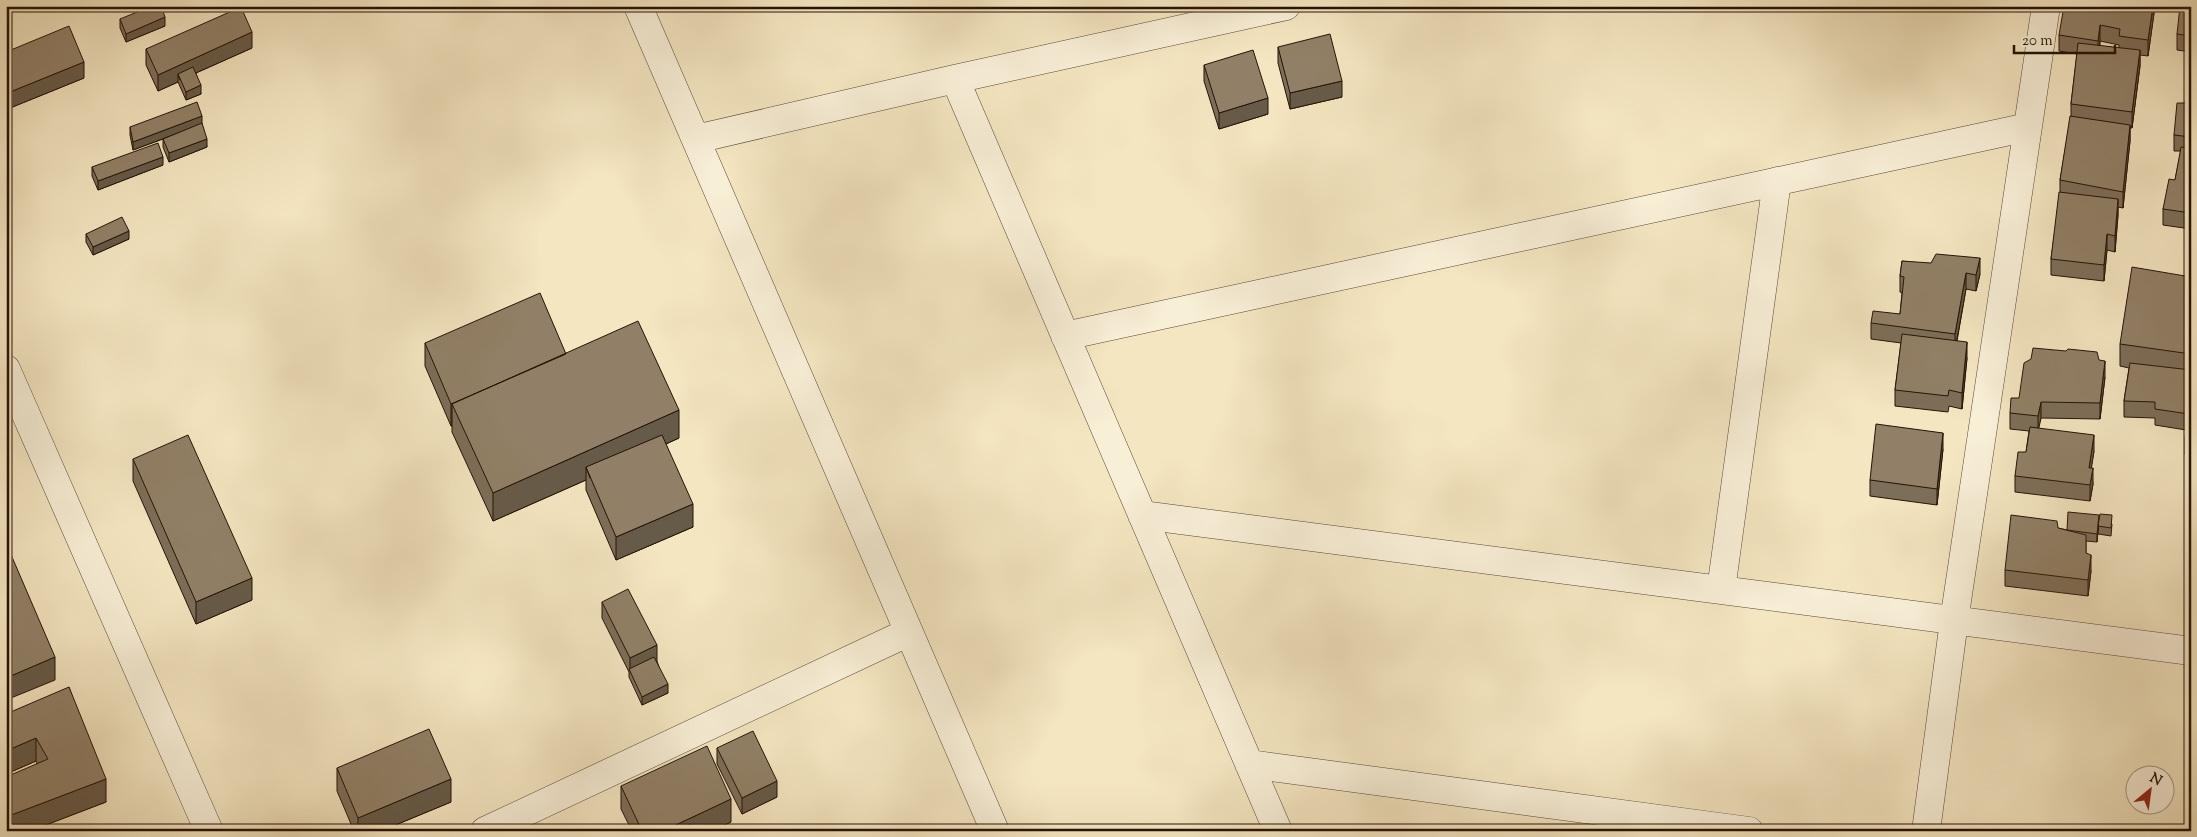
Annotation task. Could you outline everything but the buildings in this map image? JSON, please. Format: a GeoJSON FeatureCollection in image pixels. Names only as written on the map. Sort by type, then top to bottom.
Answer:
{"type":"FeatureCollection","features":[{"type":"Feature","properties":{"kind":"street"},"geometry":{"type":"LineString","coordinates":[[638,6],[995,831]]}},
{"type":"Feature","properties":{"kind":"street"},"geometry":{"type":"LineString","coordinates":[[696,139],[955,79],[1286,6]]}},
{"type":"Feature","properties":{"kind":"street"},"geometry":{"type":"LineString","coordinates":[[1926,831],[1954,621],[2046,6]]}},
{"type":"Feature","properties":{"kind":"street"},"geometry":{"type":"LineString","coordinates":[[955,79],[1278,831]]}},
{"type":"Feature","properties":{"kind":"street"},"geometry":{"type":"LineString","coordinates":[[1065,336],[2028,127]]}},
{"type":"Feature","properties":{"kind":"street"},"geometry":{"type":"LineString","coordinates":[[1721,590],[1777,181]]}},
{"type":"Feature","properties":{"kind":"street"},"geometry":{"type":"LineString","coordinates":[[6,369],[209,831]]}},
{"type":"Feature","properties":{"kind":"street"},"geometry":{"type":"LineString","coordinates":[[1142,516],[2191,651]]}},
{"type":"Feature","properties":{"kind":"street"},"geometry":{"type":"LineString","coordinates":[[485,831],[910,632]]}},
{"type":"Feature","properties":{"kind":"street"},"geometry":{"type":"LineString","coordinates":[[1249,764],[1749,831]]}}]}
